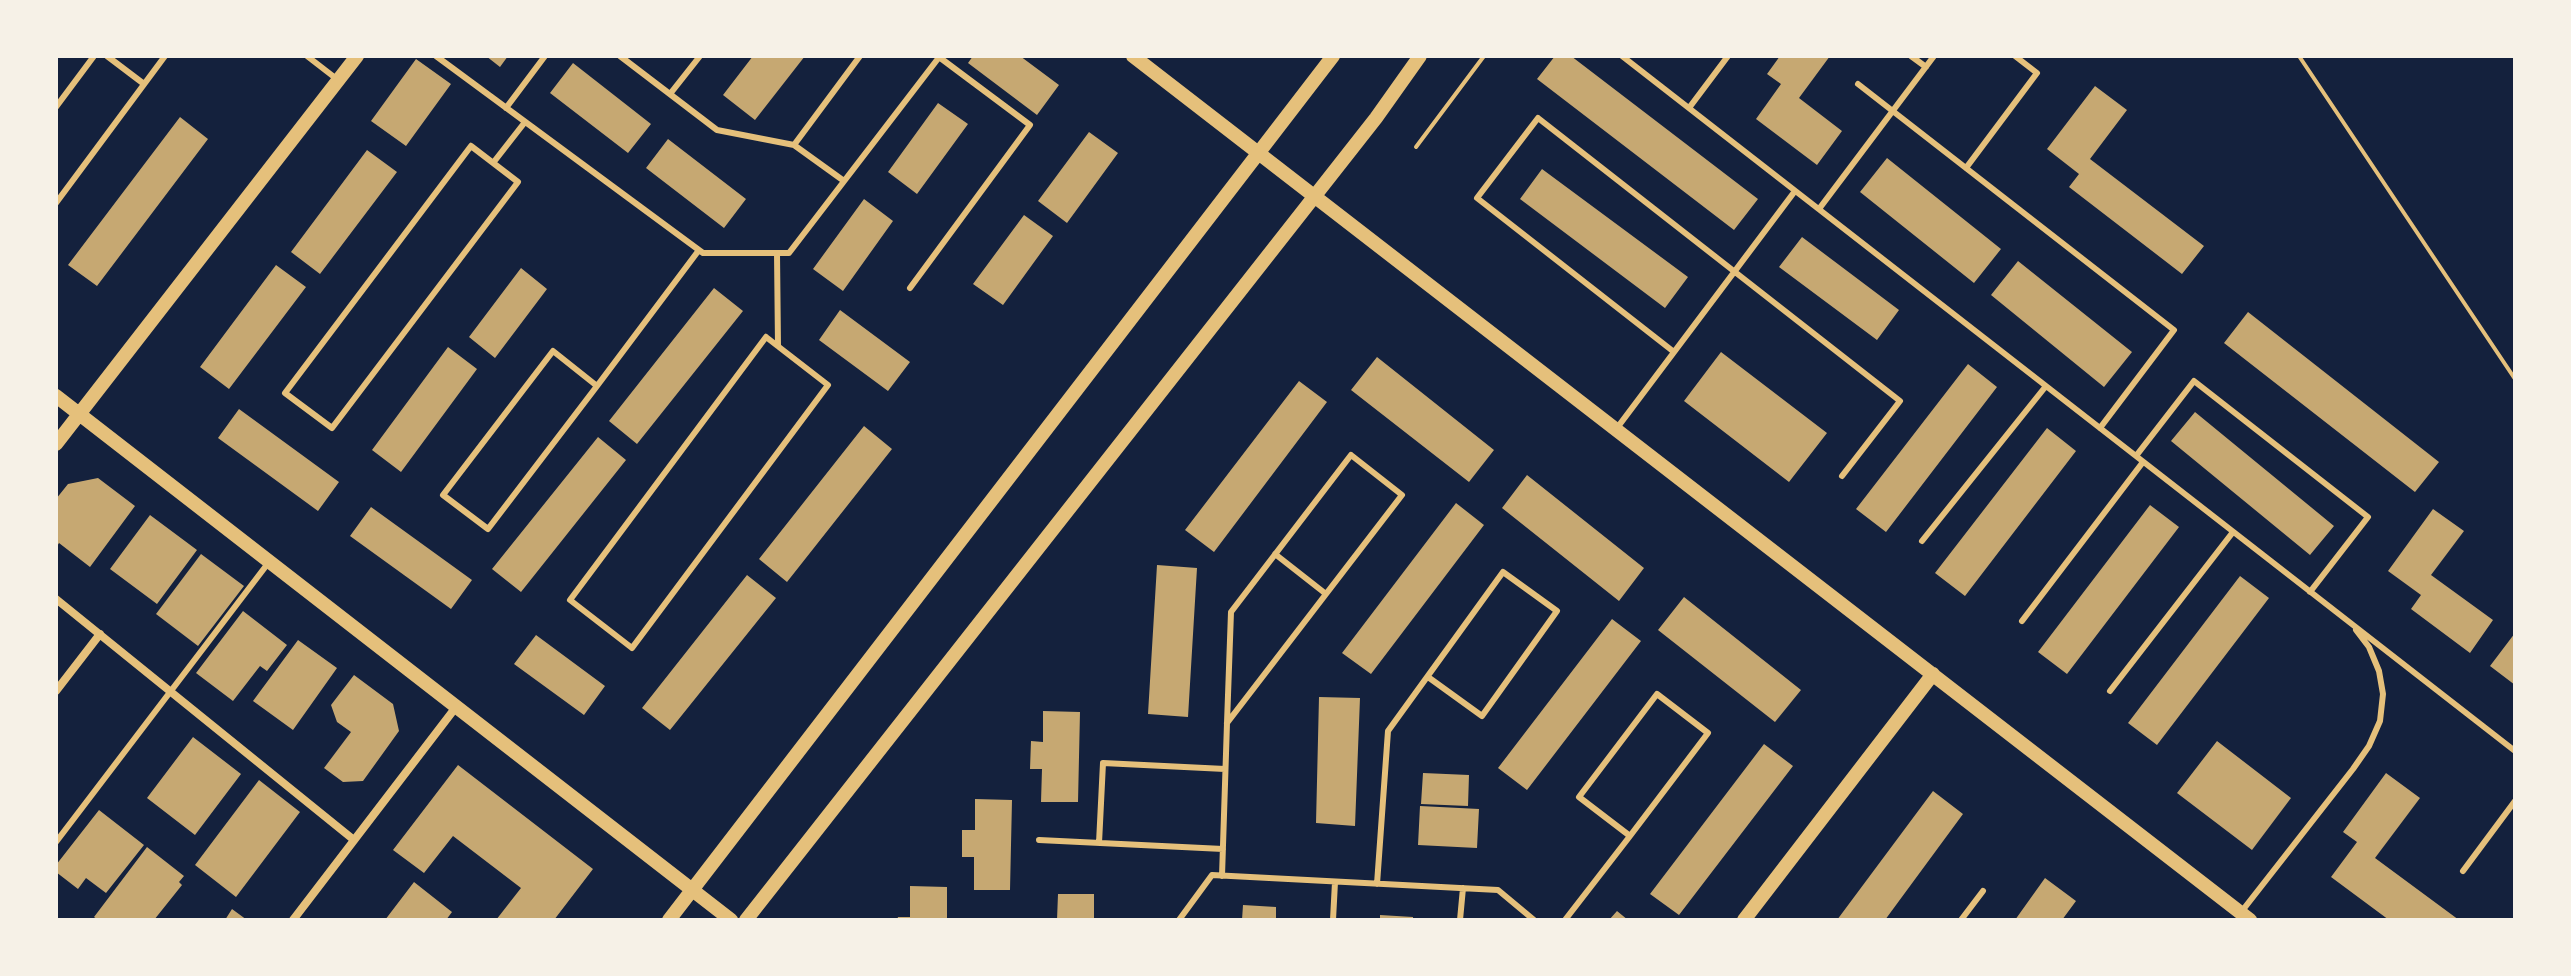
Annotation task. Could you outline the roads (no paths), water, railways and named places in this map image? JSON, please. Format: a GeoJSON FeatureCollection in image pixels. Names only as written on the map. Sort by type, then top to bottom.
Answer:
{"type":"FeatureCollection","features":[{"type":"Feature","properties":{"kind":"street"},"geometry":{"type":"LineString","coordinates":[[56,444],[357,56]]}},
{"type":"Feature","properties":{"kind":"street"},"geometry":{"type":"LineString","coordinates":[[1133,56],[2246,916]]}},
{"type":"Feature","properties":{"kind":"street"},"geometry":{"type":"LineString","coordinates":[[669,920],[1333,56]]}},
{"type":"Feature","properties":{"kind":"street"},"geometry":{"type":"LineString","coordinates":[[746,920],[1315,196],[1420,56]]}},
{"type":"Feature","properties":{"kind":"street"},"geometry":{"type":"LineString","coordinates":[[56,396],[731,920]]}},
{"type":"Feature","properties":{"kind":"street"},"geometry":{"type":"LineString","coordinates":[[56,599],[354,840]]}},
{"type":"Feature","properties":{"kind":"street"},"geometry":{"type":"LineString","coordinates":[[56,691],[100,634]]}},
{"type":"Feature","properties":{"kind":"street"},"geometry":{"type":"LineString","coordinates":[[1744,920],[1933,674]]}},
{"type":"Feature","properties":{"kind":"street"},"geometry":{"type":"LineString","coordinates":[[293,920],[456,707]]}},
{"type":"Feature","properties":{"kind":"lane"},"geometry":{"type":"LineString","coordinates":[[56,107],[94,56]]}},
{"type":"Feature","properties":{"kind":"lane"},"geometry":{"type":"LineString","coordinates":[[107,56],[144,84]]}},
{"type":"Feature","properties":{"kind":"lane"},"geometry":{"type":"LineString","coordinates":[[56,203],[165,56]]}},
{"type":"Feature","properties":{"kind":"lane"},"geometry":{"type":"LineString","coordinates":[[307,56],[338,80]]}},
{"type":"Feature","properties":{"kind":"lane"},"geometry":{"type":"LineString","coordinates":[[436,56],[703,253],[789,253],[939,57],[1030,125],[910,288]]}},
{"type":"Feature","properties":{"kind":"lane"},"geometry":{"type":"LineString","coordinates":[[506,108],[545,56]]}},
{"type":"Feature","properties":{"kind":"lane"},"geometry":{"type":"LineString","coordinates":[[620,56],[717,130],[794,145],[844,181]]}},
{"type":"Feature","properties":{"kind":"lane"},"geometry":{"type":"LineString","coordinates":[[670,94],[700,56]]}},
{"type":"Feature","properties":{"kind":"lane"},"geometry":{"type":"LineString","coordinates":[[794,145],[860,56]]}},
{"type":"Feature","properties":{"kind":"lane"},"geometry":{"type":"LineString","coordinates":[[1622,56],[2515,751]]}},
{"type":"Feature","properties":{"kind":"lane"},"geometry":{"type":"LineString","coordinates":[[1689,108],[1728,56]]}},
{"type":"Feature","properties":{"kind":"lane"},"geometry":{"type":"LineString","coordinates":[[1911,56],[1926,67]]}},
{"type":"Feature","properties":{"kind":"lane"},"geometry":{"type":"LineString","coordinates":[[1819,209],[1934,56]]}},
{"type":"Feature","properties":{"kind":"lane"},"geometry":{"type":"LineString","coordinates":[[1966,168],[2037,73],[2015,56]]}},
{"type":"Feature","properties":{"kind":"lane"},"geometry":{"type":"LineString","coordinates":[[1858,84],[2174,330],[2100,428]]}},
{"type":"Feature","properties":{"kind":"lane"},"geometry":{"type":"LineString","coordinates":[[1674,352],[1477,198],[1538,118],[1900,401],[1842,476]]}},
{"type":"Feature","properties":{"kind":"lane"},"geometry":{"type":"LineString","coordinates":[[493,163],[525,122]]}},
{"type":"Feature","properties":{"kind":"lane"},"geometry":{"type":"LineString","coordinates":[[471,146],[493,163],[518,182],[332,428],[285,393],[471,146]]}},
{"type":"Feature","properties":{"kind":"lane"},"geometry":{"type":"LineString","coordinates":[[1616,429],[1795,191]]}},
{"type":"Feature","properties":{"kind":"lane"},"geometry":{"type":"LineString","coordinates":[[597,386],[553,351],[443,495],[488,529],[597,386],[699,250]]}},
{"type":"Feature","properties":{"kind":"lane"},"geometry":{"type":"LineString","coordinates":[[777,253],[778,346]]}},
{"type":"Feature","properties":{"kind":"lane"},"geometry":{"type":"LineString","coordinates":[[766,337],[778,346],[828,385],[632,648],[570,600],[766,337]]}},
{"type":"Feature","properties":{"kind":"lane"},"geometry":{"type":"LineString","coordinates":[[2136,456],[2194,381],[2368,517],[2310,592]]}},
{"type":"Feature","properties":{"kind":"lane"},"geometry":{"type":"LineString","coordinates":[[1922,541],[2046,386]]}},
{"type":"Feature","properties":{"kind":"lane"},"geometry":{"type":"LineString","coordinates":[[1222,876],[1225,769],[1231,612],[1351,455],[1402,495],[1227,723]]}},
{"type":"Feature","properties":{"kind":"lane"},"geometry":{"type":"LineString","coordinates":[[2022,621],[2143,462]]}},
{"type":"Feature","properties":{"kind":"lane"},"geometry":{"type":"LineString","coordinates":[[2110,691],[2233,532]]}},
{"type":"Feature","properties":{"kind":"lane"},"geometry":{"type":"LineString","coordinates":[[1275,554],[1326,594]]}},
{"type":"Feature","properties":{"kind":"lane"},"geometry":{"type":"LineString","coordinates":[[56,842],[269,562]]}},
{"type":"Feature","properties":{"kind":"lane"},"geometry":{"type":"LineString","coordinates":[[1377,884],[1388,731],[1503,572],[1557,611],[1482,716],[1428,677]]}},
{"type":"Feature","properties":{"kind":"lane"},"geometry":{"type":"LineString","coordinates":[[2246,916],[2369,746],[2380,721],[2383,694],[2379,671],[2369,647],[2352,624]]}},
{"type":"Feature","properties":{"kind":"lane"},"geometry":{"type":"LineString","coordinates":[[1565,920],[1630,836],[1708,733],[1657,694],[1579,797],[1630,836]]}},
{"type":"Feature","properties":{"kind":"lane"},"geometry":{"type":"LineString","coordinates":[[1099,843],[1103,763],[1225,769]]}},
{"type":"Feature","properties":{"kind":"lane"},"geometry":{"type":"LineString","coordinates":[[2463,871],[2515,801]]}},
{"type":"Feature","properties":{"kind":"lane"},"geometry":{"type":"LineString","coordinates":[[1039,840],[1223,849]]}},
{"type":"Feature","properties":{"kind":"lane"},"geometry":{"type":"LineString","coordinates":[[1179,920],[1212,875],[1498,890],[1534,920]]}},
{"type":"Feature","properties":{"kind":"lane"},"geometry":{"type":"LineString","coordinates":[[1333,920],[1335,882]]}},
{"type":"Feature","properties":{"kind":"lane"},"geometry":{"type":"LineString","coordinates":[[1460,920],[1463,888]]}},
{"type":"Feature","properties":{"kind":"lane"},"geometry":{"type":"LineString","coordinates":[[1961,920],[1983,891]]}}]}
